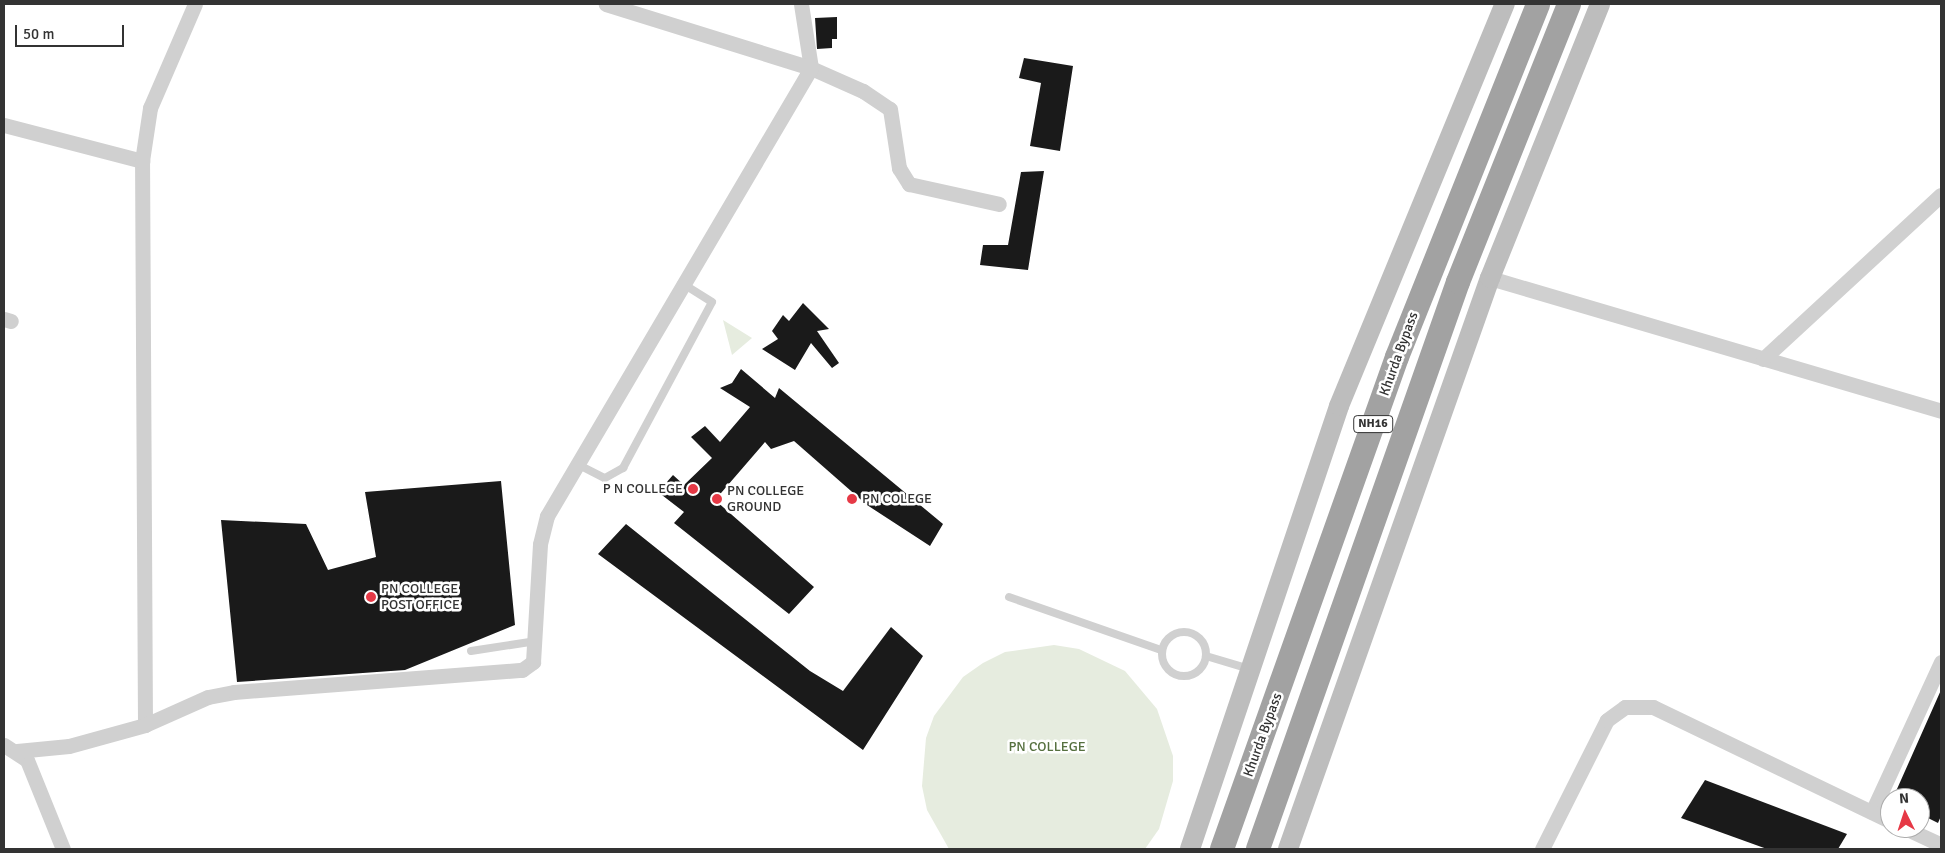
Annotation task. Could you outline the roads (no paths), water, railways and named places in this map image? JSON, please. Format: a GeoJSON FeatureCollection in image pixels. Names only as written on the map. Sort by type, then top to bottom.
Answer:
{"type":"FeatureCollection","features":[{"type":"Feature","properties":{"kind":"highway","name":"Khurda Bypass"},"geometry":{"type":"LineString","coordinates":[[1222,849],[1397,356],[1538,4]]}},
{"type":"Feature","properties":{"kind":"highway","name":"NH16"},"geometry":{"type":"LineString","coordinates":[[1258,849],[1458,282],[1568,4]]}},
{"type":"Feature","properties":{"kind":"main road"},"geometry":{"type":"LineString","coordinates":[[1190,849],[1340,406],[1505,4]]}},
{"type":"Feature","properties":{"kind":"main road"},"geometry":{"type":"LineString","coordinates":[[1288,849],[1490,278],[1600,4]]}},
{"type":"Feature","properties":{"kind":"street"},"geometry":{"type":"LineString","coordinates":[[145,726],[142,161],[150,108],[195,4]]}},
{"type":"Feature","properties":{"kind":"street"},"geometry":{"type":"LineString","coordinates":[[606,4],[812,68],[863,91],[890,109],[899,168],[909,184],[999,204]]}},
{"type":"Feature","properties":{"kind":"street"},"geometry":{"type":"LineString","coordinates":[[10,748],[69,746],[145,726],[208,697],[234,692],[522,670],[533,662],[537,641],[540,544],[547,516],[682,283],[812,68],[801,4]]}},
{"type":"Feature","properties":{"kind":"street"},"geometry":{"type":"LineString","coordinates":[[4,125],[142,161]]}},
{"type":"Feature","properties":{"kind":"street"},"geometry":{"type":"LineString","coordinates":[[1763,359],[1941,195]]}},
{"type":"Feature","properties":{"kind":"street"},"geometry":{"type":"LineString","coordinates":[[1490,278],[1941,411]]}},
{"type":"Feature","properties":{"kind":"street"},"geometry":{"type":"LineString","coordinates":[[1872,812],[1941,662]]}},
{"type":"Feature","properties":{"kind":"street"},"geometry":{"type":"LineString","coordinates":[[1542,849],[1607,720],[1625,707],[1652,707],[1880,816]]}},
{"type":"Feature","properties":{"kind":"street"},"geometry":{"type":"LineString","coordinates":[[10,748],[37,778],[63,849]]}},
{"type":"Feature","properties":{"kind":"street"},"geometry":{"type":"LineString","coordinates":[[1926,838],[1941,845]]}},
{"type":"Feature","properties":{"kind":"lane"},"geometry":{"type":"LineString","coordinates":[[577,464],[605,478],[623,468],[712,302],[682,283]]}},
{"type":"Feature","properties":{"kind":"lane"},"geometry":{"type":"LineString","coordinates":[[1009,596],[1162,650]]}},
{"type":"Feature","properties":{"kind":"lane"},"geometry":{"type":"LineString","coordinates":[[1190,632],[1202,642],[1206,656],[1200,670],[1180,676],[1168,670],[1162,650],[1175,634],[1190,632]]}},
{"type":"Feature","properties":{"kind":"lane"},"geometry":{"type":"LineString","coordinates":[[471,651],[537,641]]}},
{"type":"Feature","properties":{"kind":"lane"},"geometry":{"type":"LineString","coordinates":[[1206,656],[1250,669]]}},
{"type":"Feature","properties":{"kind":"place","name":"P N COLLEGE"},"geometry":{"type":"Point","coordinates":[693,489]}},
{"type":"Feature","properties":{"kind":"place","name":"PN COLLEGE GROUND"},"geometry":{"type":"Point","coordinates":[717,499]}},
{"type":"Feature","properties":{"kind":"place","name":"PN COLEGE"},"geometry":{"type":"Point","coordinates":[852,499]}},
{"type":"Feature","properties":{"kind":"place","name":"PN COLLEGE POST OFFICE"},"geometry":{"type":"Point","coordinates":[371,597]}},
{"type":"Feature","properties":{"kind":"park label","name":"PN COLLEGE"},"geometry":{"type":"Point","coordinates":[1047,747]}}]}
